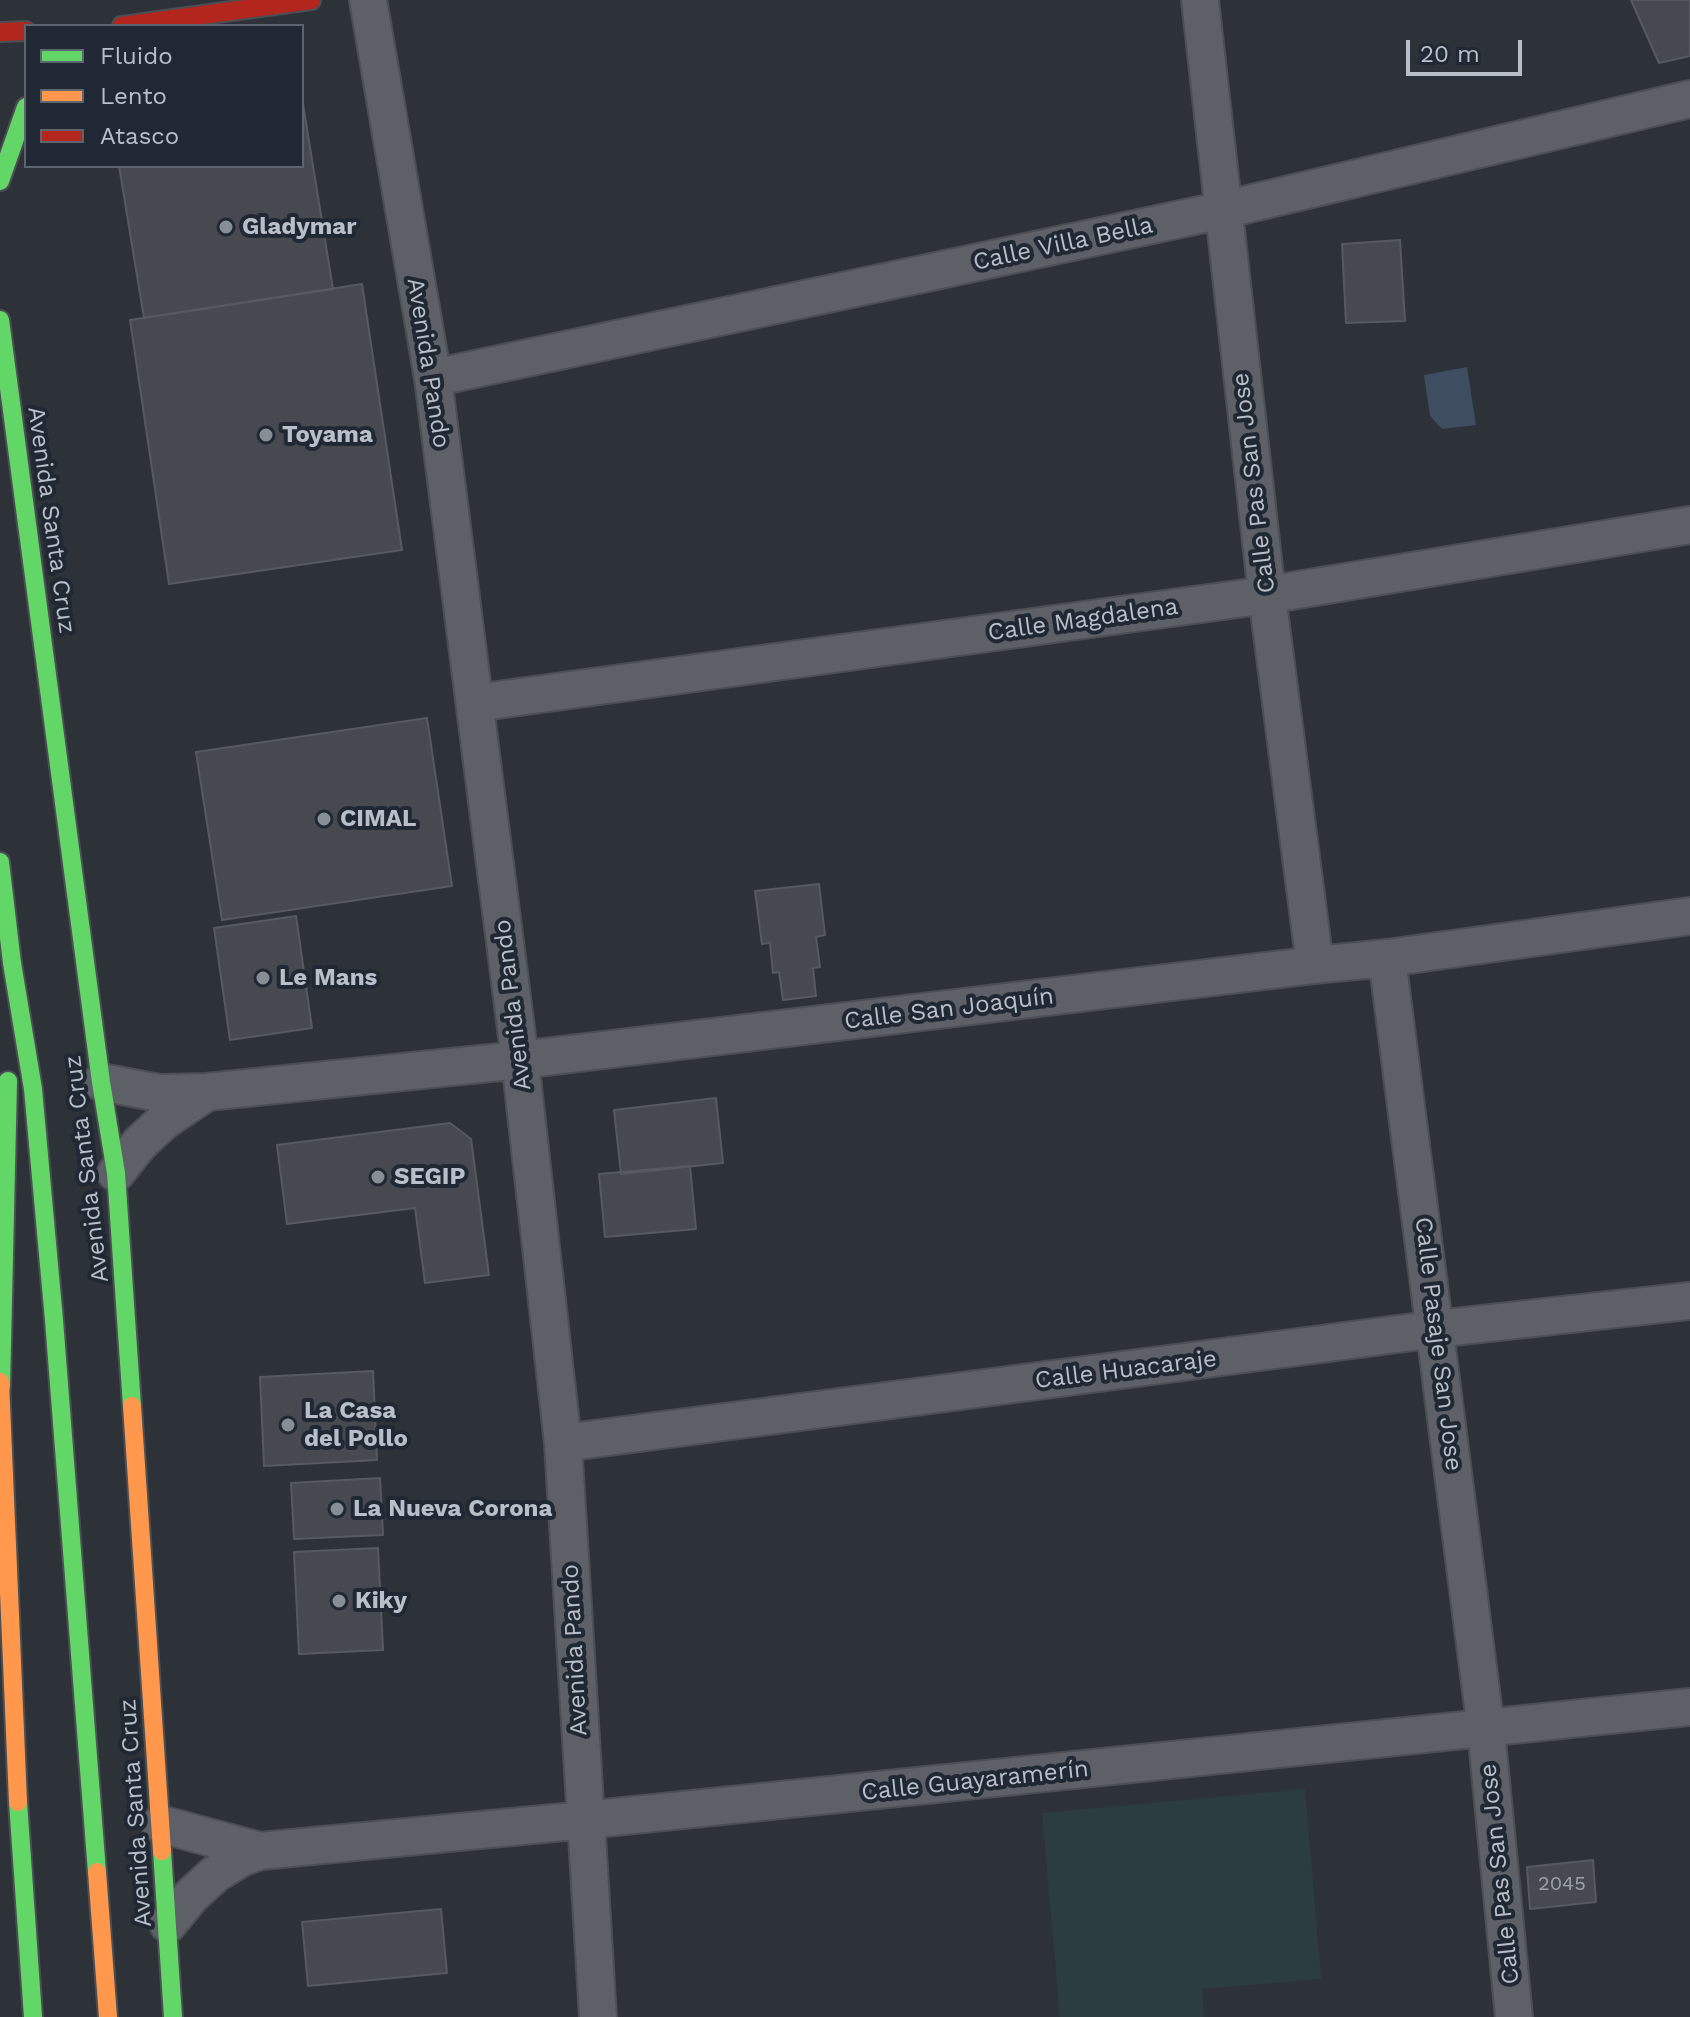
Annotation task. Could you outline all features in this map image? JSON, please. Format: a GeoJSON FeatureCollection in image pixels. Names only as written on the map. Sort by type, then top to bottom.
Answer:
{"type":"FeatureCollection","features":[{"type":"Feature","properties":{"kind":"main road"},"geometry":{"type":"LineString","coordinates":[[137,24],[311,0]]}},
{"type":"Feature","properties":{"kind":"main road"},"geometry":{"type":"LineString","coordinates":[[0,32],[24,31]]}},
{"type":"Feature","properties":{"kind":"main road"},"geometry":{"type":"LineString","coordinates":[[0,181],[24,112]]}},
{"type":"Feature","properties":{"kind":"main road","name":"Avenida Santa Cruz"},"geometry":{"type":"LineString","coordinates":[[0,320],[101,1082],[116,1173],[173,2017]]}},
{"type":"Feature","properties":{"kind":"main road","name":"Avenida Santa Cruz"},"geometry":{"type":"LineString","coordinates":[[0,862],[12,963],[33,1089],[52,1290],[108,2017]]}},
{"type":"Feature","properties":{"kind":"main road"},"geometry":{"type":"LineString","coordinates":[[12,963],[0,1385],[10,1852],[33,2017]]}},
{"type":"Feature","properties":{"kind":"street","name":"Avenida Pando"},"geometry":{"type":"LineString","coordinates":[[368,0],[433,378],[520,1060],[563,1443],[598,2017]]}},
{"type":"Feature","properties":{"kind":"street","name":"Calle Pas San Jose"},"geometry":{"type":"LineString","coordinates":[[1200,0],[1267,595],[1315,965]]}},
{"type":"Feature","properties":{"kind":"street","name":"Calle Villa Bella"},"geometry":{"type":"LineString","coordinates":[[433,378],[1223,210],[1690,99]]}},
{"type":"Feature","properties":{"kind":"street","name":"Calle Magdalena"},"geometry":{"type":"LineString","coordinates":[[475,703],[1267,595],[1690,525]]}},
{"type":"Feature","properties":{"kind":"street","name":"Calle San Joaquín"},"geometry":{"type":"LineString","coordinates":[[101,1082],[159,1093],[207,1092],[520,1060],[1387,958],[1690,916]]}},
{"type":"Feature","properties":{"kind":"street","name":"Calle Pasaje San Jose"},"geometry":{"type":"LineString","coordinates":[[1387,958],[1486,1730]]}},
{"type":"Feature","properties":{"kind":"street","name":"Calle San Joaquín"},"geometry":{"type":"LineString","coordinates":[[116,1173],[140,1143],[164,1121],[207,1092]]}},
{"type":"Feature","properties":{"kind":"street","name":"Calle Huacaraje"},"geometry":{"type":"LineString","coordinates":[[563,1443],[1436,1329],[1690,1301]]}},
{"type":"Feature","properties":{"kind":"street","name":"Calle Guayaramerín"},"geometry":{"type":"LineString","coordinates":[[168,1924],[191,1896],[215,1874],[241,1858],[260,1851],[1486,1730],[1690,1707]]}},
{"type":"Feature","properties":{"kind":"street","name":"Calle Pas San Jose"},"geometry":{"type":"LineString","coordinates":[[1486,1730],[1514,2017]]}},
{"type":"Feature","properties":{"kind":"street","name":"Calle Guayaramerín"},"geometry":{"type":"LineString","coordinates":[[160,1824],[260,1851]]}},
{"type":"Feature","properties":{"kind":"shaded area"},"geometry":{"type":"Polygon","coordinates":[[[1305,1789],[1321,1979],[1202,1989],[1204,2017],[1060,2017],[1042,1813],[1305,1789]]]}},
{"type":"Feature","properties":{"kind":"water"},"geometry":{"type":"Polygon","coordinates":[[[1467,367],[1476,425],[1442,429],[1430,416],[1424,375],[1467,367]]]}},
{"type":"Feature","properties":{"kind":"building"},"geometry":{"type":"Polygon","coordinates":[[[1631,0],[1690,0],[1690,56],[1659,63],[1631,0]]]}},
{"type":"Feature","properties":{"kind":"building","name":"Gladymar"},"geometry":{"type":"Polygon","coordinates":[[[304,110],[333,289],[144,318],[119,168],[304,168],[304,110]]]}},
{"type":"Feature","properties":{"kind":"building"},"geometry":{"type":"Polygon","coordinates":[[[1400,240],[1405,321],[1346,323],[1342,244],[1400,240]]]}},
{"type":"Feature","properties":{"kind":"building","name":"Toyama"},"geometry":{"type":"Polygon","coordinates":[[[362,284],[402,550],[169,584],[130,320],[362,284]]]}},
{"type":"Feature","properties":{"kind":"building","name":"CIMAL"},"geometry":{"type":"Polygon","coordinates":[[[427,718],[452,886],[222,920],[196,752],[427,718]]]}},
{"type":"Feature","properties":{"kind":"building"},"geometry":{"type":"Polygon","coordinates":[[[819,884],[825,935],[816,937],[820,967],[813,968],[816,996],[783,1000],[779,972],[773,973],[770,943],[762,944],[755,891],[819,884]]]}},
{"type":"Feature","properties":{"kind":"building","name":"Le Mans"},"geometry":{"type":"Polygon","coordinates":[[[296,916],[312,1028],[230,1040],[214,928],[296,916]]]}},
{"type":"Feature","properties":{"kind":"building"},"geometry":{"type":"Polygon","coordinates":[[[716,1098],[723,1163],[621,1174],[614,1110],[716,1098]]]}},
{"type":"Feature","properties":{"kind":"building","name":"SEGIP"},"geometry":{"type":"Polygon","coordinates":[[[450,1123],[471,1139],[489,1275],[425,1283],[415,1208],[287,1224],[277,1145],[450,1123]]]}},
{"type":"Feature","properties":{"kind":"building"},"geometry":{"type":"Polygon","coordinates":[[[690,1166],[696,1229],[605,1237],[599,1174],[690,1166]]]}},
{"type":"Feature","properties":{"kind":"building"},"geometry":{"type":"Polygon","coordinates":[[[373,1371],[377,1460],[264,1466],[260,1377],[373,1371]]]}},
{"type":"Feature","properties":{"kind":"building","name":"La Nueva Corona"},"geometry":{"type":"Polygon","coordinates":[[[380,1478],[383,1535],[294,1539],[291,1483],[380,1478]]]}},
{"type":"Feature","properties":{"kind":"building","name":"Kiky"},"geometry":{"type":"Polygon","coordinates":[[[378,1548],[383,1650],[299,1654],[294,1552],[378,1548]]]}},
{"type":"Feature","properties":{"kind":"building"},"geometry":{"type":"Polygon","coordinates":[[[1593,1860],[1596,1902],[1530,1909],[1527,1867],[1593,1860]]]}},
{"type":"Feature","properties":{"kind":"building"},"geometry":{"type":"Polygon","coordinates":[[[441,1909],[447,1973],[308,1986],[302,1922],[441,1909]]]}},
{"type":"Feature","properties":{"kind":"traffic: fast"},"geometry":{"type":"LineString","coordinates":[[0,181],[24,113]]}},
{"type":"Feature","properties":{"kind":"traffic: fast"},"geometry":{"type":"LineString","coordinates":[[0,320],[101,1082],[116,1173],[132,1406]]}},
{"type":"Feature","properties":{"kind":"traffic: fast"},"geometry":{"type":"LineString","coordinates":[[0,862],[12,963],[33,1089],[97,1872]]}},
{"type":"Feature","properties":{"kind":"traffic: fast"},"geometry":{"type":"LineString","coordinates":[[1,1387],[8,1081]]}},
{"type":"Feature","properties":{"kind":"traffic: fast"},"geometry":{"type":"LineString","coordinates":[[18,1802],[33,2017]]}},
{"type":"Feature","properties":{"kind":"traffic: fast"},"geometry":{"type":"LineString","coordinates":[[162,1851],[173,2017]]}},
{"type":"Feature","properties":{"kind":"traffic: slow"},"geometry":{"type":"LineString","coordinates":[[0,1382],[18,1802]]}},
{"type":"Feature","properties":{"kind":"traffic: slow"},"geometry":{"type":"LineString","coordinates":[[132,1406],[162,1851]]}},
{"type":"Feature","properties":{"kind":"traffic: slow"},"geometry":{"type":"LineString","coordinates":[[97,1872],[108,2017]]}},
{"type":"Feature","properties":{"kind":"traffic: jam"},"geometry":{"type":"LineString","coordinates":[[137,24],[311,0]]}},
{"type":"Feature","properties":{"kind":"traffic: jam"},"geometry":{"type":"LineString","coordinates":[[0,32],[24,31]]}},
{"type":"Feature","properties":{"kind":"place","name":"Gladymar"},"geometry":{"type":"Point","coordinates":[226,227]}},
{"type":"Feature","properties":{"kind":"place","name":"Toyama"},"geometry":{"type":"Point","coordinates":[266,435]}},
{"type":"Feature","properties":{"kind":"place","name":"CIMAL"},"geometry":{"type":"Point","coordinates":[324,819]}},
{"type":"Feature","properties":{"kind":"place","name":"Le Mans"},"geometry":{"type":"Point","coordinates":[263,978]}},
{"type":"Feature","properties":{"kind":"place","name":"SEGIP"},"geometry":{"type":"Point","coordinates":[378,1177]}},
{"type":"Feature","properties":{"kind":"place","name":"La Casa del Pollo"},"geometry":{"type":"Point","coordinates":[288,1425]}},
{"type":"Feature","properties":{"kind":"place","name":"La Nueva Corona"},"geometry":{"type":"Point","coordinates":[337,1509]}},
{"type":"Feature","properties":{"kind":"place","name":"Kiky"},"geometry":{"type":"Point","coordinates":[339,1601]}}]}
